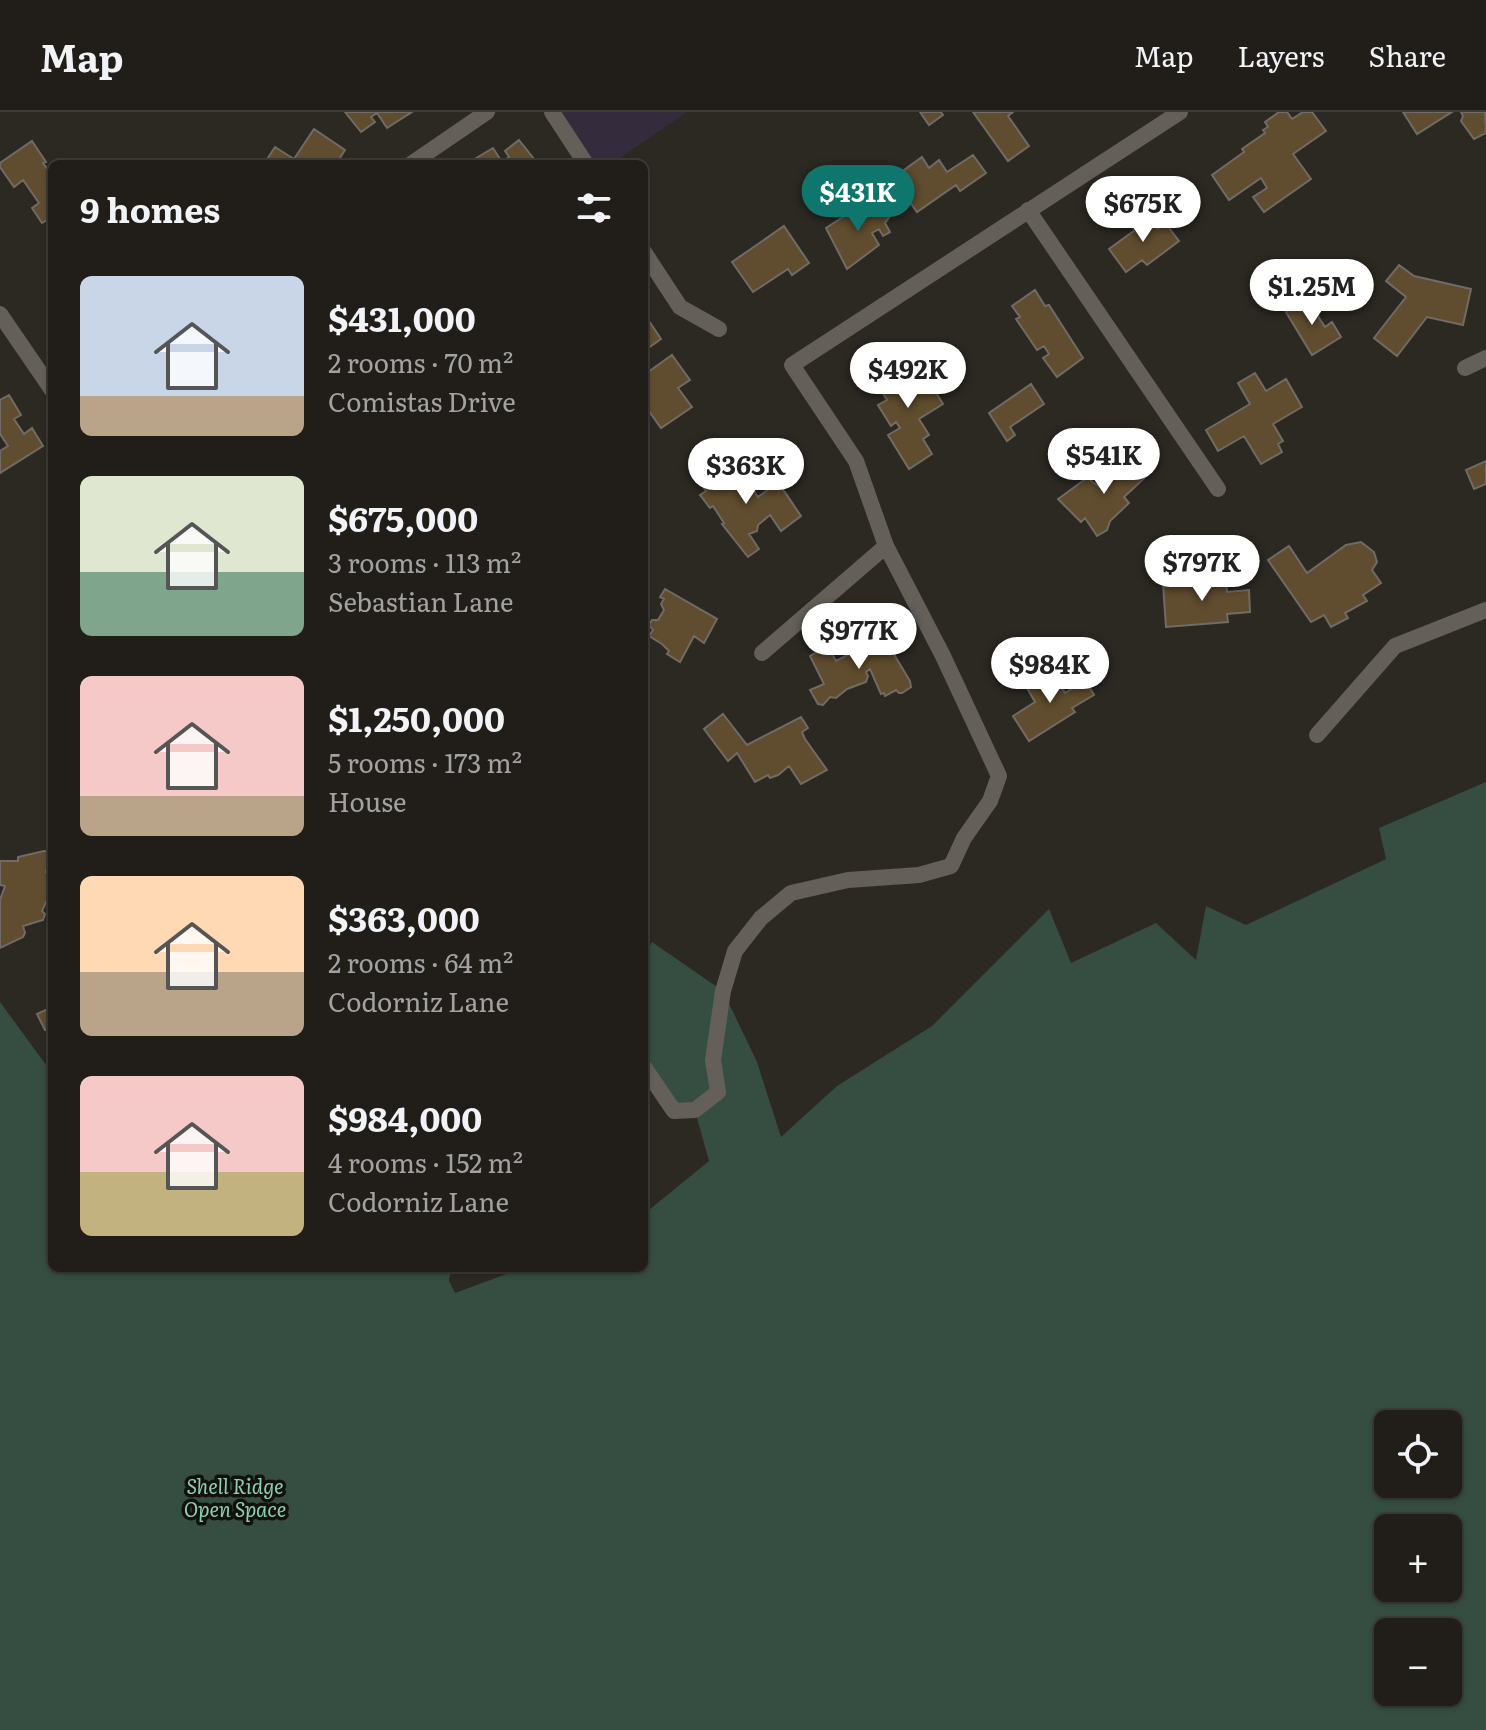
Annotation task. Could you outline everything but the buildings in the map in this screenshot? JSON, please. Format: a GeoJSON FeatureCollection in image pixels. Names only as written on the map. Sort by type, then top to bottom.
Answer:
{"type":"FeatureCollection","features":[{"type":"Feature","properties":{"kind":"street"},"geometry":{"type":"LineString","coordinates":[[417,160],[487,112]]}},
{"type":"Feature","properties":{"kind":"street"},"geometry":{"type":"LineString","coordinates":[[552,112],[583,160]]}},
{"type":"Feature","properties":{"kind":"street"},"geometry":{"type":"LineString","coordinates":[[648,1073],[674,1111],[695,1110],[718,1092],[713,1060],[723,991],[735,951],[761,918],[791,893],[848,880],[919,875],[951,866],[964,838],[990,801],[999,776],[943,656],[886,546],[856,461],[792,365],[1180,112]]}},
{"type":"Feature","properties":{"kind":"street"},"geometry":{"type":"LineString","coordinates":[[1028,210],[1218,489]]}},
{"type":"Feature","properties":{"kind":"street"},"geometry":{"type":"LineString","coordinates":[[648,258],[680,307],[719,329]]}},
{"type":"Feature","properties":{"kind":"street"},"geometry":{"type":"LineString","coordinates":[[0,314],[48,384]]}},
{"type":"Feature","properties":{"kind":"street"},"geometry":{"type":"LineString","coordinates":[[1465,368],[1486,358]]}},
{"type":"Feature","properties":{"kind":"street"},"geometry":{"type":"LineString","coordinates":[[762,653],[886,546]]}},
{"type":"Feature","properties":{"kind":"street"},"geometry":{"type":"LineString","coordinates":[[1317,735],[1395,646],[1486,610]]}},
{"type":"Feature","properties":{"kind":"shaded area"},"geometry":{"type":"Polygon","coordinates":[[[552,112],[687,112],[617,160],[583,160],[552,112]]]}},
{"type":"Feature","properties":{"kind":"green space","name":"Shell Ridge Open Space"},"geometry":{"type":"Polygon","coordinates":[[[1486,782],[1486,1730],[0,1730],[0,1002],[48,1068],[48,1272],[450,1272],[449,1281],[455,1293],[512,1272],[648,1272],[648,1211],[709,1161],[695,1111],[674,1111],[648,1073],[648,948],[652,942],[723,991],[757,1062],[781,1137],[837,1086],[932,1026],[1049,909],[1071,963],[1156,923],[1196,960],[1206,906],[1246,925],[1386,859],[1379,828],[1486,782]]]}}]}
